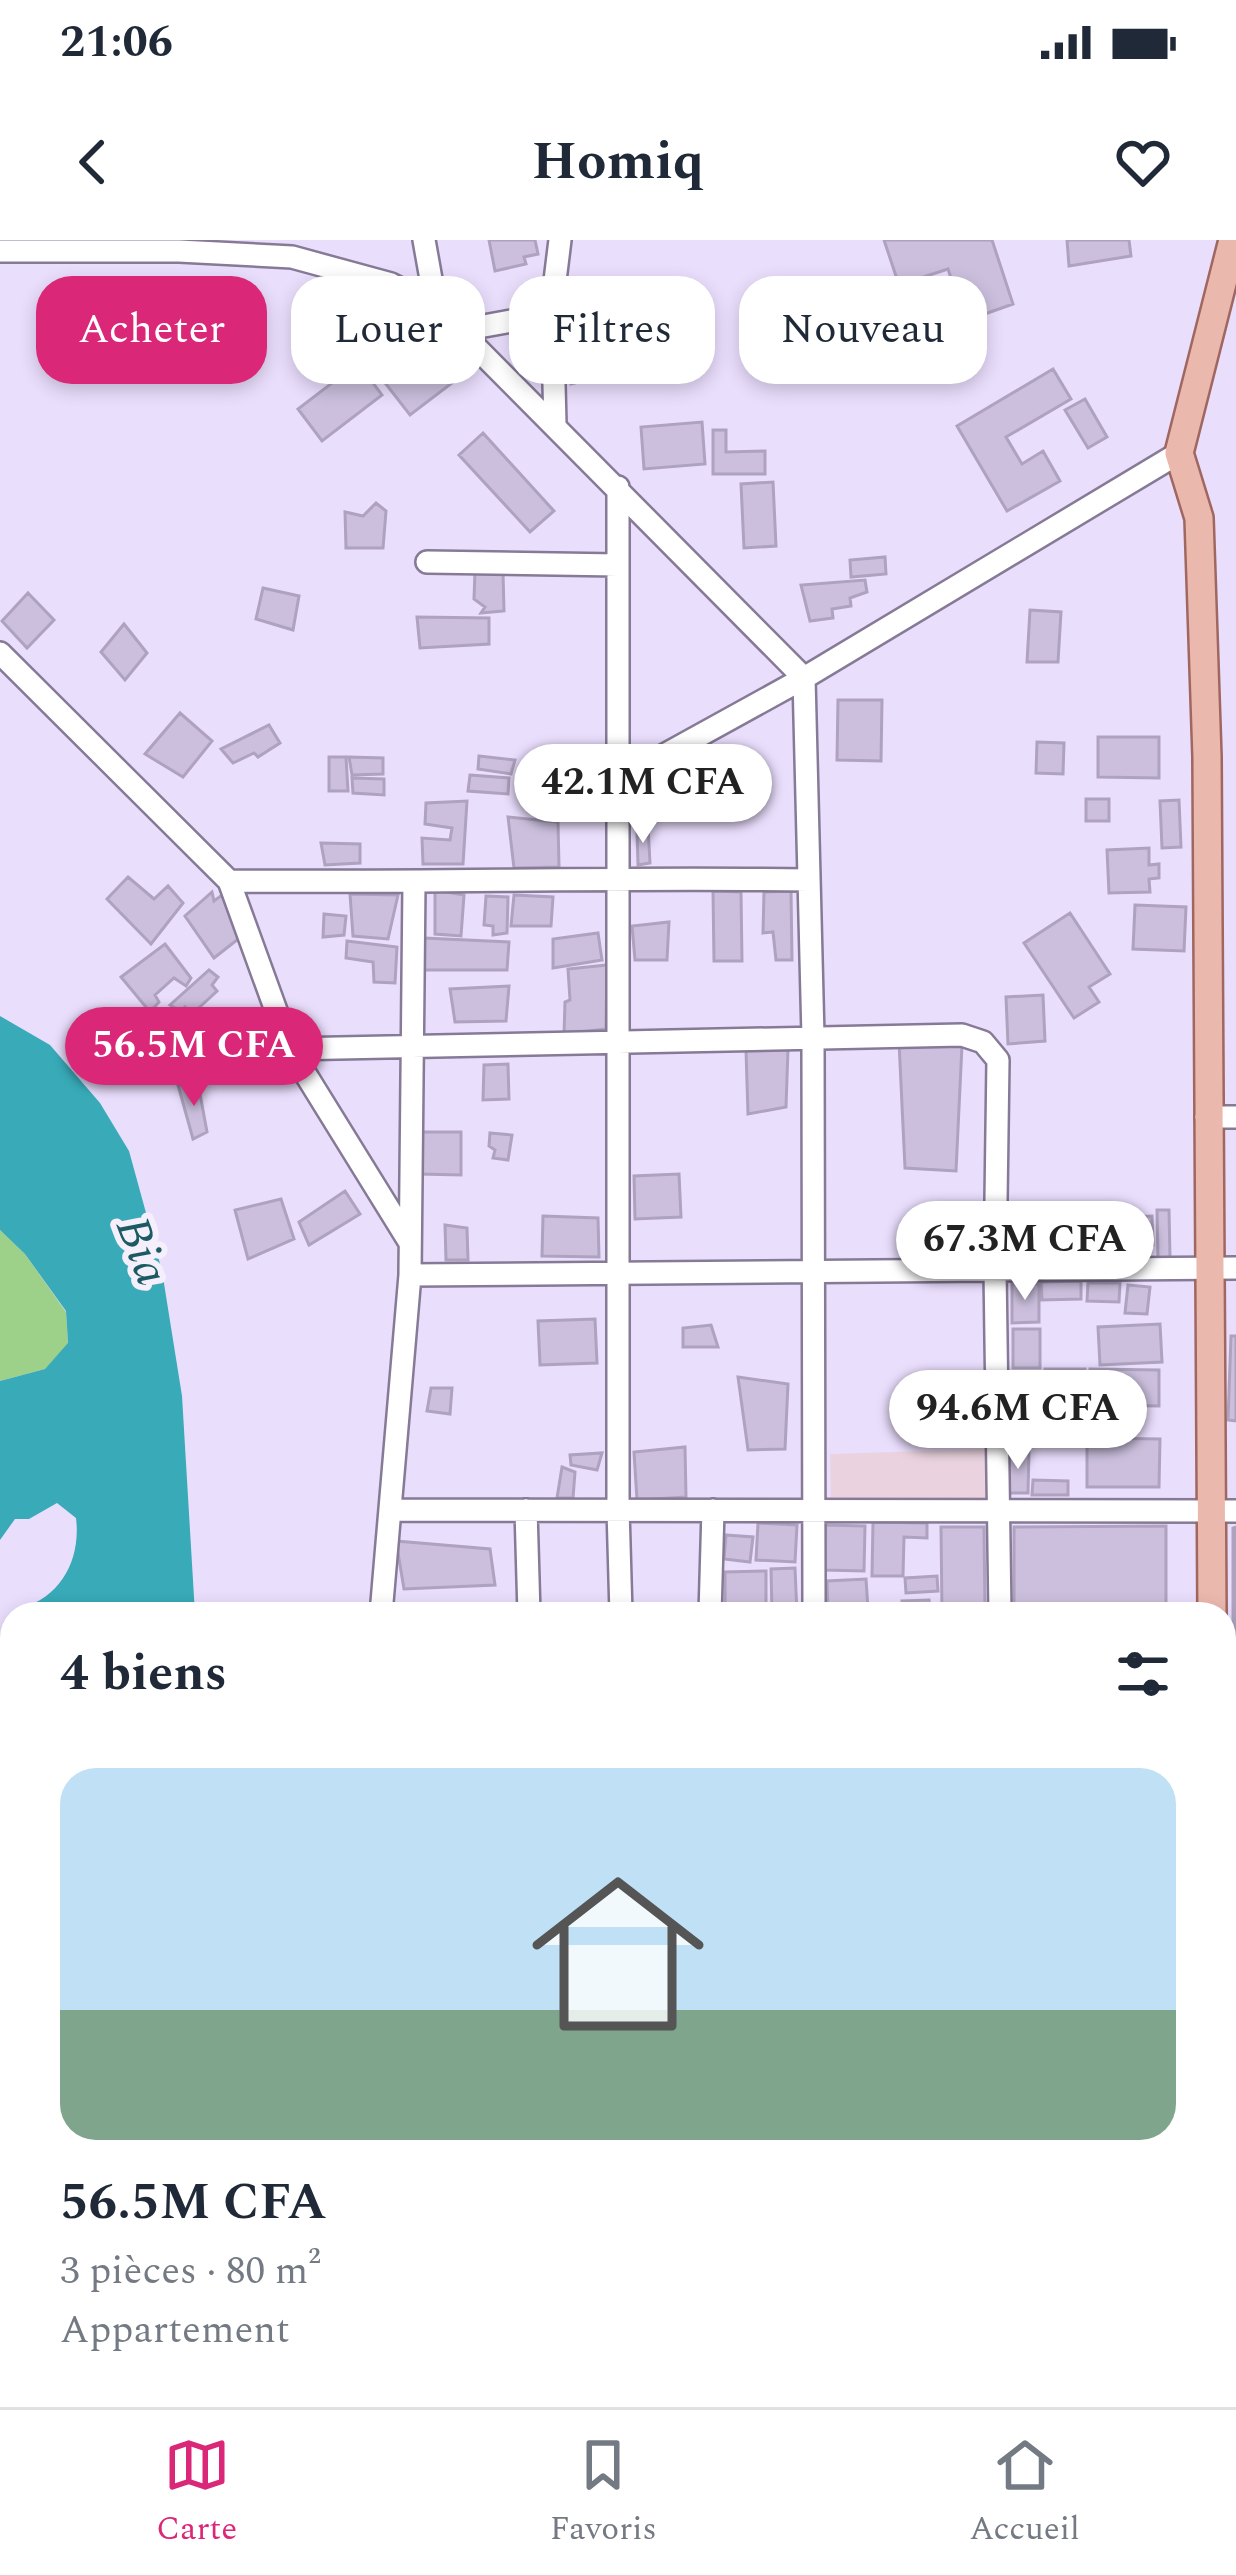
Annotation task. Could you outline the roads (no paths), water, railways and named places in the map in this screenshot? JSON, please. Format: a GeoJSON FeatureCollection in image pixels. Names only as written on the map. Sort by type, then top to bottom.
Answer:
{"type":"FeatureCollection","features":[{"type":"Feature","properties":{"kind":"main road"},"geometry":{"type":"LineString","coordinates":[[1213,1602],[1224,1511],[1224,1437],[1222,1268],[1206,1117],[1207,758],[1199,518],[1179,453],[1233,240]]}},
{"type":"Feature","properties":{"kind":"street"},"geometry":{"type":"LineString","coordinates":[[424,240],[430,276]]}},
{"type":"Feature","properties":{"kind":"street"},"geometry":{"type":"LineString","coordinates":[[556,276],[560,240]]}},
{"type":"Feature","properties":{"kind":"street"},"geometry":{"type":"LineString","coordinates":[[0,250],[177,245],[292,257],[362,276]]}},
{"type":"Feature","properties":{"kind":"street"},"geometry":{"type":"LineString","coordinates":[[485,353],[804,678],[813,1037],[814,1602]]}},
{"type":"Feature","properties":{"kind":"street"},"geometry":{"type":"LineString","coordinates":[[554,384],[555,424]]}},
{"type":"Feature","properties":{"kind":"street"},"geometry":{"type":"LineString","coordinates":[[619,781],[804,678],[1179,453]]}},
{"type":"Feature","properties":{"kind":"street"},"geometry":{"type":"LineString","coordinates":[[618,488],[621,1602]]}},
{"type":"Feature","properties":{"kind":"street"},"geometry":{"type":"LineString","coordinates":[[427,562],[618,565]]}},
{"type":"Feature","properties":{"kind":"street"},"geometry":{"type":"LineString","coordinates":[[0,653],[229,881],[290,1049],[410,1243]]}},
{"type":"Feature","properties":{"kind":"street"},"geometry":{"type":"LineString","coordinates":[[229,881],[809,880]]}},
{"type":"Feature","properties":{"kind":"street"},"geometry":{"type":"LineString","coordinates":[[381,1602],[410,1275],[414,884]]}},
{"type":"Feature","properties":{"kind":"street"},"geometry":{"type":"LineString","coordinates":[[290,1049],[962,1035],[983,1042],[998,1060],[995,1270],[1000,1602]]}},
{"type":"Feature","properties":{"kind":"street"},"geometry":{"type":"LineString","coordinates":[[1206,1117],[1236,1117]]}},
{"type":"Feature","properties":{"kind":"street"},"geometry":{"type":"LineString","coordinates":[[410,1275],[1222,1268]]}},
{"type":"Feature","properties":{"kind":"street"},"geometry":{"type":"LineString","coordinates":[[390,1510],[1224,1511]]}},
{"type":"Feature","properties":{"kind":"street"},"geometry":{"type":"LineString","coordinates":[[526,1510],[529,1602]]}},
{"type":"Feature","properties":{"kind":"street"},"geometry":{"type":"LineString","coordinates":[[710,1602],[712,1510]]}},
{"type":"Feature","properties":{"kind":"water","name":"Bia"},"geometry":{"type":"Polygon","coordinates":[[[0,1016],[50,1045],[100,1103],[129,1151],[162,1271],[182,1396],[194,1602],[37,1602],[66,1574],[75,1547],[76,1518],[57,1503],[29,1519],[15,1519],[0,1540],[0,1381],[45,1369],[68,1343],[66,1311],[25,1254],[0,1230],[0,1016]]]}}]}
